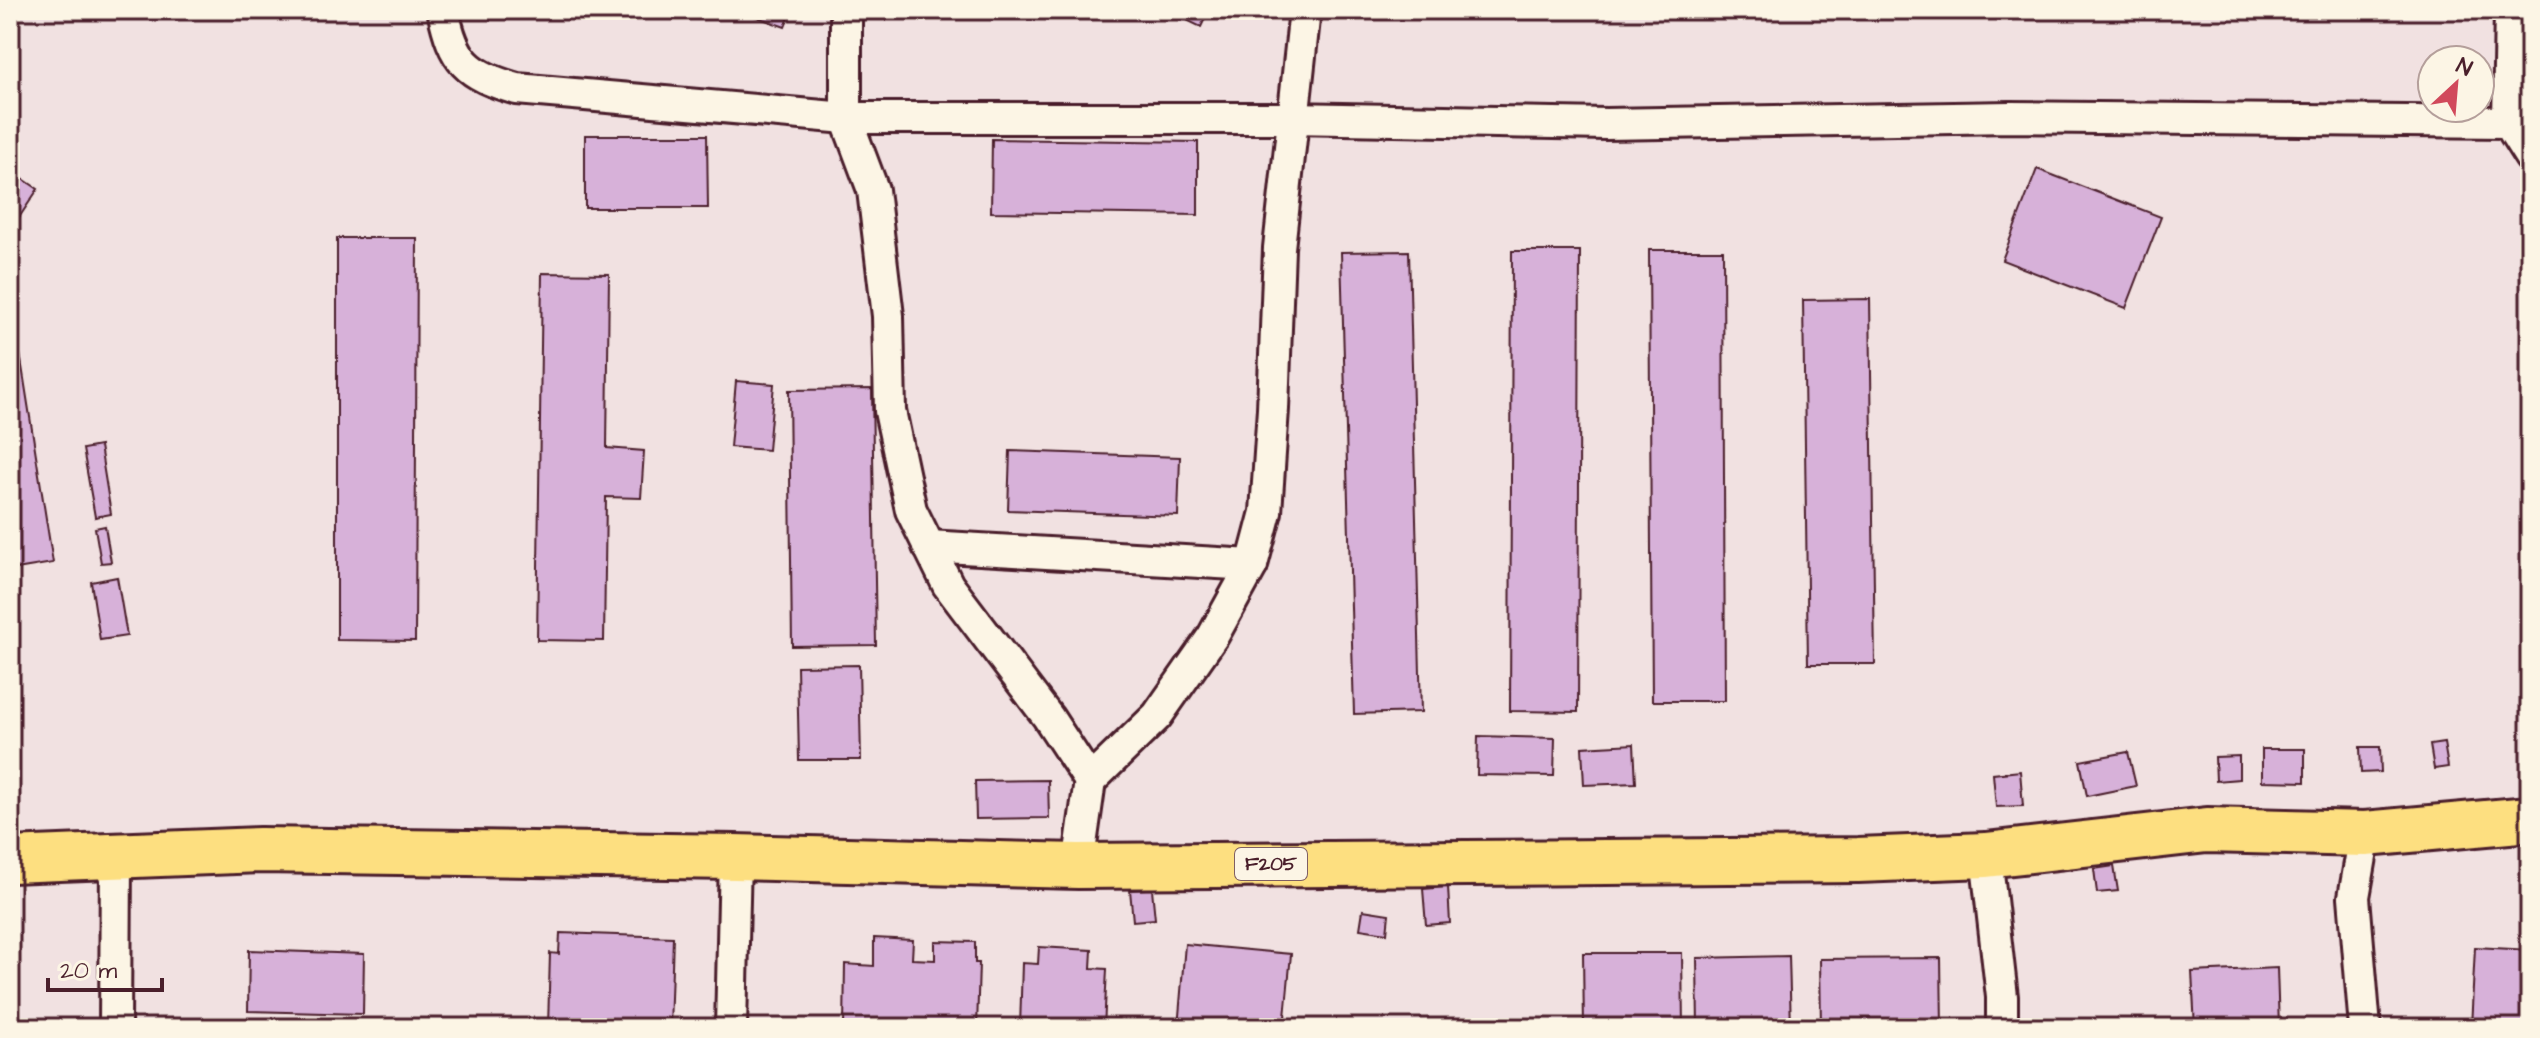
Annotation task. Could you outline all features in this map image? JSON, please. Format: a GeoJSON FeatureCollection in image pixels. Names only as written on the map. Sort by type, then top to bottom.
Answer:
{"type":"FeatureCollection","features":[{"type":"Feature","properties":{"kind":"main road","name":"F205"},"geometry":{"type":"LineString","coordinates":[[10,860],[260,850],[1078,866],[1842,861],[1986,855],[2207,830],[2365,834],[2530,819]]}},
{"type":"Feature","properties":{"kind":"street"},"geometry":{"type":"LineString","coordinates":[[443,10],[448,35],[463,62],[482,79],[517,89],[846,118],[1291,118],[1606,124],[2010,117],[2508,122]]}},
{"type":"Feature","properties":{"kind":"street"},"geometry":{"type":"LineString","coordinates":[[846,10],[846,118],[873,190],[888,316],[890,411],[911,510],[948,585],[1048,717],[1090,781]]}},
{"type":"Feature","properties":{"kind":"street"},"geometry":{"type":"LineString","coordinates":[[1078,866],[1090,781],[1166,704],[1213,636],[1252,565],[1266,512],[1279,248],[1305,10]]}},
{"type":"Feature","properties":{"kind":"street"},"geometry":{"type":"LineString","coordinates":[[2510,10],[2508,122],[2530,157]]}},
{"type":"Feature","properties":{"kind":"street"},"geometry":{"type":"LineString","coordinates":[[928,546],[1252,565]]}},
{"type":"Feature","properties":{"kind":"street"},"geometry":{"type":"LineString","coordinates":[[2365,834],[2354,897],[2365,1028]]}},
{"type":"Feature","properties":{"kind":"street"},"geometry":{"type":"LineString","coordinates":[[1986,855],[2002,997],[2002,1028]]}},
{"type":"Feature","properties":{"kind":"street"},"geometry":{"type":"LineString","coordinates":[[115,1028],[116,857]]}},
{"type":"Feature","properties":{"kind":"street"},"geometry":{"type":"LineString","coordinates":[[731,1028],[735,857]]}},
{"type":"Feature","properties":{"kind":"building"},"geometry":{"type":"Polygon","coordinates":[[[737,10],[792,10],[785,27],[737,10]]]}},
{"type":"Feature","properties":{"kind":"building"},"geometry":{"type":"Polygon","coordinates":[[[1166,10],[1209,10],[1201,27],[1166,10]]]}},
{"type":"Feature","properties":{"kind":"building"},"geometry":{"type":"Polygon","coordinates":[[[585,135],[707,135],[708,208],[585,208],[585,135]]]}},
{"type":"Feature","properties":{"kind":"building"},"geometry":{"type":"Polygon","coordinates":[[[992,139],[1198,142],[1198,215],[991,212],[992,139]]]}},
{"type":"Feature","properties":{"kind":"building"},"geometry":{"type":"Polygon","coordinates":[[[2037,169],[2161,217],[2126,308],[2002,260],[2037,169]]]}},
{"type":"Feature","properties":{"kind":"building"},"geometry":{"type":"Polygon","coordinates":[[[10,170],[38,189],[10,231],[10,170]]]}},
{"type":"Feature","properties":{"kind":"building"},"geometry":{"type":"Polygon","coordinates":[[[337,238],[417,238],[415,641],[337,640],[337,238]]]}},
{"type":"Feature","properties":{"kind":"building"},"geometry":{"type":"Polygon","coordinates":[[[1649,250],[1723,250],[1725,701],[1652,701],[1649,250]]]}},
{"type":"Feature","properties":{"kind":"building"},"geometry":{"type":"Polygon","coordinates":[[[1409,251],[1421,712],[1354,714],[1341,252],[1409,251]]]}},
{"type":"Feature","properties":{"kind":"building"},"geometry":{"type":"Polygon","coordinates":[[[1512,251],[1580,251],[1578,712],[1510,711],[1512,251]]]}},
{"type":"Feature","properties":{"kind":"building"},"geometry":{"type":"Polygon","coordinates":[[[542,273],[609,274],[607,448],[644,451],[641,498],[606,497],[604,641],[537,640],[542,273]]]}},
{"type":"Feature","properties":{"kind":"building"},"geometry":{"type":"Polygon","coordinates":[[[1870,299],[1875,664],[1808,664],[1803,300],[1870,299]]]}},
{"type":"Feature","properties":{"kind":"building"},"geometry":{"type":"Polygon","coordinates":[[[13,309],[53,563],[10,570],[10,310],[13,309]]]}},
{"type":"Feature","properties":{"kind":"building"},"geometry":{"type":"Polygon","coordinates":[[[736,381],[774,384],[768,450],[730,447],[736,381]]]}},
{"type":"Feature","properties":{"kind":"building"},"geometry":{"type":"Polygon","coordinates":[[[872,389],[876,645],[792,646],[789,390],[872,389]]]}},
{"type":"Feature","properties":{"kind":"building"},"geometry":{"type":"Polygon","coordinates":[[[100,446],[111,514],[95,517],[83,449],[100,446]]]}},
{"type":"Feature","properties":{"kind":"building"},"geometry":{"type":"Polygon","coordinates":[[[1010,451],[1180,457],[1178,516],[1008,510],[1010,451]]]}},
{"type":"Feature","properties":{"kind":"building"},"geometry":{"type":"Polygon","coordinates":[[[105,526],[111,562],[101,563],[95,528],[105,526]]]}},
{"type":"Feature","properties":{"kind":"building"},"geometry":{"type":"Polygon","coordinates":[[[117,577],[127,636],[100,640],[91,582],[117,577]]]}},
{"type":"Feature","properties":{"kind":"building"},"geometry":{"type":"Polygon","coordinates":[[[859,665],[861,760],[799,760],[797,666],[859,665]]]}},
{"type":"Feature","properties":{"kind":"building"},"geometry":{"type":"Polygon","coordinates":[[[1478,736],[1555,738],[1554,776],[1477,775],[1478,736]]]}},
{"type":"Feature","properties":{"kind":"building"},"geometry":{"type":"Polygon","coordinates":[[[2444,743],[2448,767],[2434,769],[2430,745],[2444,743]]]}},
{"type":"Feature","properties":{"kind":"building"},"geometry":{"type":"Polygon","coordinates":[[[1634,744],[1636,783],[1584,785],[1582,747],[1634,744]]]}},
{"type":"Feature","properties":{"kind":"building"},"geometry":{"type":"Polygon","coordinates":[[[2360,747],[2380,747],[2381,772],[2361,773],[2360,747]]]}},
{"type":"Feature","properties":{"kind":"building"},"geometry":{"type":"Polygon","coordinates":[[[2262,749],[2305,749],[2305,782],[2262,781],[2262,749]]]}},
{"type":"Feature","properties":{"kind":"building"},"geometry":{"type":"Polygon","coordinates":[[[2128,752],[2136,786],[2087,796],[2080,761],[2128,752]]]}},
{"type":"Feature","properties":{"kind":"building"},"geometry":{"type":"Polygon","coordinates":[[[2239,756],[2239,779],[2216,781],[2215,757],[2239,756]]]}},
{"type":"Feature","properties":{"kind":"building"},"geometry":{"type":"Polygon","coordinates":[[[2020,771],[2023,806],[1996,807],[1993,774],[2020,771]]]}},
{"type":"Feature","properties":{"kind":"building"},"geometry":{"type":"Polygon","coordinates":[[[1048,780],[1049,818],[976,819],[975,781],[1048,780]]]}},
{"type":"Feature","properties":{"kind":"building"},"geometry":{"type":"Polygon","coordinates":[[[2114,866],[2118,891],[2097,893],[2094,869],[2114,866]]]}},
{"type":"Feature","properties":{"kind":"building"},"geometry":{"type":"Polygon","coordinates":[[[1448,887],[1450,923],[1426,925],[1423,889],[1448,887]]]}},
{"type":"Feature","properties":{"kind":"building"},"geometry":{"type":"Polygon","coordinates":[[[1152,889],[1155,919],[1133,921],[1130,890],[1152,889]]]}},
{"type":"Feature","properties":{"kind":"building"},"geometry":{"type":"Polygon","coordinates":[[[1363,910],[1389,914],[1387,933],[1360,929],[1363,910]]]}},
{"type":"Feature","properties":{"kind":"building"},"geometry":{"type":"Polygon","coordinates":[[[560,933],[673,937],[670,1028],[548,1028],[550,953],[559,954],[560,933]]]}},
{"type":"Feature","properties":{"kind":"building"},"geometry":{"type":"Polygon","coordinates":[[[10,935],[13,935],[13,977],[10,977],[10,935]]]}},
{"type":"Feature","properties":{"kind":"building"},"geometry":{"type":"Polygon","coordinates":[[[874,938],[913,940],[912,959],[935,960],[935,941],[975,942],[975,963],[979,963],[977,1028],[844,1028],[845,964],[874,966],[874,938]]]}},
{"type":"Feature","properties":{"kind":"building"},"geometry":{"type":"Polygon","coordinates":[[[1185,944],[1291,954],[1284,1028],[1178,1028],[1185,944]]]}},
{"type":"Feature","properties":{"kind":"building"},"geometry":{"type":"Polygon","coordinates":[[[1039,947],[1092,950],[1091,968],[1107,969],[1104,1028],[1020,1028],[1022,963],[1038,964],[1039,947]]]}},
{"type":"Feature","properties":{"kind":"building"},"geometry":{"type":"Polygon","coordinates":[[[2475,947],[2530,950],[2530,1028],[2471,1028],[2475,947]]]}},
{"type":"Feature","properties":{"kind":"building"},"geometry":{"type":"Polygon","coordinates":[[[249,950],[364,954],[363,1014],[248,1011],[249,950]]]}},
{"type":"Feature","properties":{"kind":"building"},"geometry":{"type":"Polygon","coordinates":[[[1583,953],[1682,953],[1683,1028],[1584,1028],[1583,953]]]}},
{"type":"Feature","properties":{"kind":"building"},"geometry":{"type":"Polygon","coordinates":[[[1789,956],[1791,1028],[1698,1028],[1697,958],[1789,956]]]}},
{"type":"Feature","properties":{"kind":"building"},"geometry":{"type":"Polygon","coordinates":[[[1941,958],[1942,1028],[1821,1028],[1820,959],[1941,958]]]}},
{"type":"Feature","properties":{"kind":"building"},"geometry":{"type":"Polygon","coordinates":[[[2277,968],[2279,1028],[2195,1028],[2192,972],[2277,968]]]}},
{"type":"Feature","properties":{"kind":"building"},"geometry":{"type":"Polygon","coordinates":[[[1113,1020],[1141,1021],[1141,1028],[1113,1028],[1113,1020]]]}}]}
